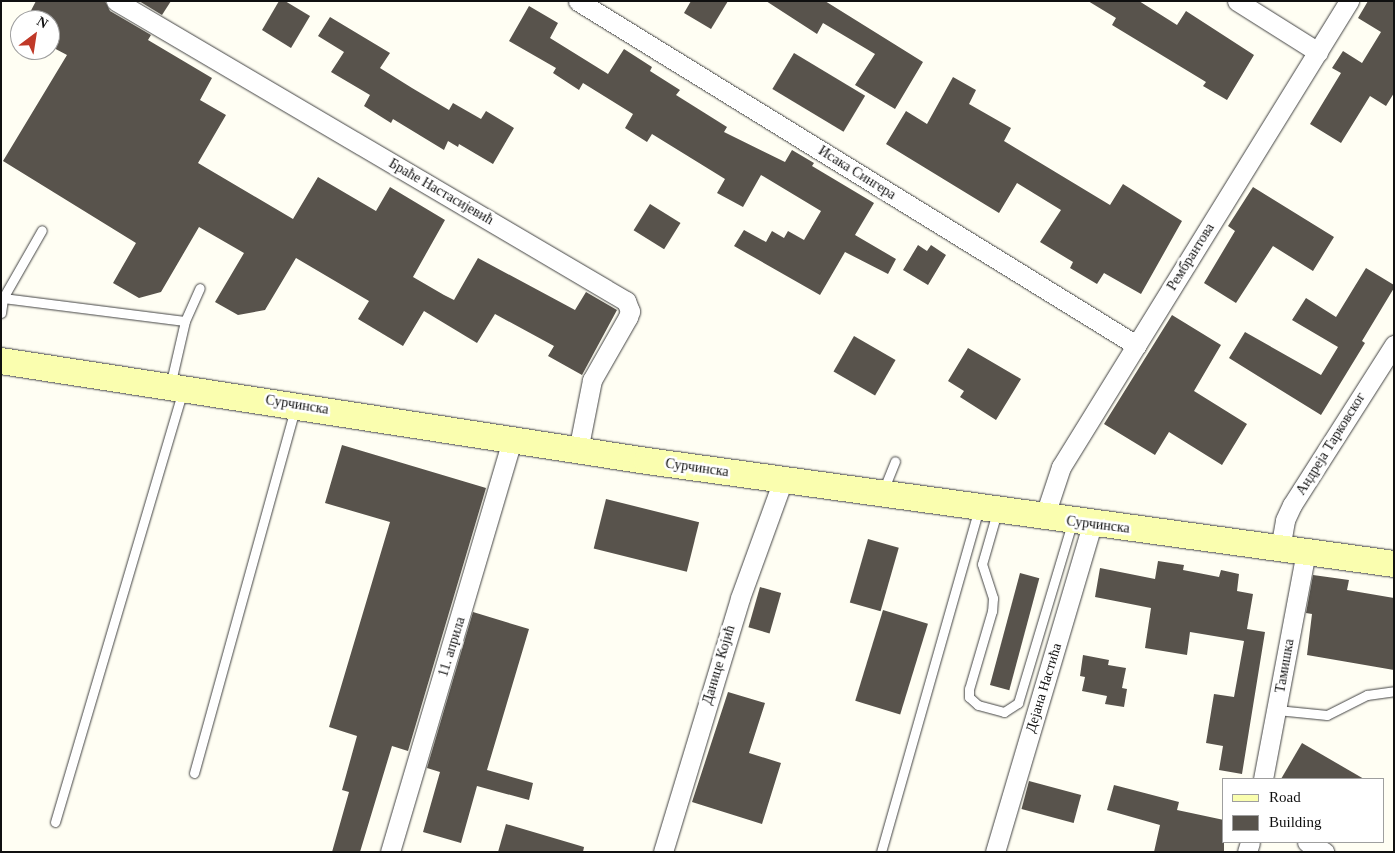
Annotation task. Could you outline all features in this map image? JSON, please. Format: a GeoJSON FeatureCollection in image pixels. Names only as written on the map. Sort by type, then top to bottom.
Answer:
{"type":"FeatureCollection","features":[{"type":"Feature","properties":{"kind":"main road","name":"Сурчинска"},"geometry":{"type":"LineString","coordinates":[[1,361],[297,405],[512,441],[1044,518],[1394,564]]}},
{"type":"Feature","properties":{"kind":"street","name":"Браће Настасијевић"},"geometry":{"type":"LineString","coordinates":[[116,1],[626,301],[630,311],[628,317],[592,380],[578,450]]}},
{"type":"Feature","properties":{"kind":"street","name":"Исака Сингера"},"geometry":{"type":"LineString","coordinates":[[578,1],[1136,344]]}},
{"type":"Feature","properties":{"kind":"street"},"geometry":{"type":"LineString","coordinates":[[1237,1],[1318,52]]}},
{"type":"Feature","properties":{"kind":"street","name":"Рембрантова"},"geometry":{"type":"LineString","coordinates":[[1044,518],[1061,467],[1350,1]]}},
{"type":"Feature","properties":{"kind":"street","name":"Андреја Тарковског"},"geometry":{"type":"LineString","coordinates":[[1280,549],[1285,520],[1292,505],[1394,345]]}},
{"type":"Feature","properties":{"kind":"street","name":"11. априла"},"geometry":{"type":"LineString","coordinates":[[390,852],[512,441]]}},
{"type":"Feature","properties":{"kind":"street","name":"Данице Којић"},"geometry":{"type":"LineString","coordinates":[[663,852],[740,598],[783,480]]}},
{"type":"Feature","properties":{"kind":"street","name":"Дејана Настића"},"geometry":{"type":"LineString","coordinates":[[995,852],[1082,523]]}},
{"type":"Feature","properties":{"kind":"street","name":"Тамишка"},"geometry":{"type":"LineString","coordinates":[[1263,778],[1306,552]]}},
{"type":"Feature","properties":{"kind":"street"},"geometry":{"type":"LineString","coordinates":[[1309,843],[1324,852]]}},
{"type":"Feature","properties":{"kind":"lane"},"geometry":{"type":"LineString","coordinates":[[1,312],[3,298],[42,230]]}},
{"type":"Feature","properties":{"kind":"lane"},"geometry":{"type":"LineString","coordinates":[[55,822],[177,387],[185,321],[200,288]]}},
{"type":"Feature","properties":{"kind":"lane"},"geometry":{"type":"LineString","coordinates":[[3,298],[185,321]]}},
{"type":"Feature","properties":{"kind":"lane"},"geometry":{"type":"LineString","coordinates":[[194,773],[297,405]]}},
{"type":"Feature","properties":{"kind":"lane"},"geometry":{"type":"LineString","coordinates":[[881,494],[894,461]]}},
{"type":"Feature","properties":{"kind":"lane"},"geometry":{"type":"LineString","coordinates":[[988,510],[982,564],[993,598],[992,611],[969,689],[970,697],[978,705],[1004,712],[1018,703],[1082,523]]}},
{"type":"Feature","properties":{"kind":"lane"},"geometry":{"type":"LineString","coordinates":[[881,852],[988,510]]}},
{"type":"Feature","properties":{"kind":"lane"},"geometry":{"type":"LineString","coordinates":[[1277,710],[1327,715],[1367,695],[1394,691]]}},
{"type":"Feature","properties":{"kind":"building"},"geometry":{"type":"Polygon","coordinates":[[[36,1],[105,1],[110,11],[151,35],[148,40],[212,78],[200,100],[226,115],[198,163],[293,219],[318,177],[376,211],[390,187],[445,220],[413,277],[444,295],[454,300],[478,258],[575,310],[586,292],[617,310],[582,375],[548,356],[554,346],[495,314],[477,343],[424,311],[403,346],[358,319],[369,301],[296,258],[265,310],[238,315],[215,302],[244,253],[199,227],[161,292],[139,298],[113,283],[136,243],[3,161],[67,55],[60,51],[60,10],[31,10],[36,1]]]}},
{"type":"Feature","properties":{"kind":"building"},"geometry":{"type":"Polygon","coordinates":[[[139,1],[171,1],[162,15],[139,1]]]}},
{"type":"Feature","properties":{"kind":"building"},"geometry":{"type":"Polygon","coordinates":[[[279,1],[285,1],[310,16],[291,48],[262,30],[279,1]]]}},
{"type":"Feature","properties":{"kind":"building"},"geometry":{"type":"Polygon","coordinates":[[[691,1],[728,1],[711,29],[684,13],[691,1]]]}},
{"type":"Feature","properties":{"kind":"building"},"geometry":{"type":"Polygon","coordinates":[[[766,1],[825,1],[923,62],[895,109],[855,85],[875,54],[823,23],[817,34],[766,1]]]}},
{"type":"Feature","properties":{"kind":"building"},"geometry":{"type":"Polygon","coordinates":[[[1088,1],[1139,1],[1177,25],[1186,11],[1254,55],[1227,100],[1203,86],[1206,82],[1112,25],[1116,18],[1088,1]]]}},
{"type":"Feature","properties":{"kind":"building"},"geometry":{"type":"Polygon","coordinates":[[[1368,1],[1394,1],[1394,93],[1386,106],[1370,96],[1341,143],[1310,124],[1341,73],[1332,68],[1343,51],[1362,63],[1381,32],[1358,18],[1368,1]]]}},
{"type":"Feature","properties":{"kind":"building"},"geometry":{"type":"Polygon","coordinates":[[[529,6],[558,23],[550,38],[608,74],[624,49],[652,67],[650,71],[680,90],[676,95],[727,127],[724,132],[785,162],[792,150],[814,163],[812,166],[874,203],[855,235],[896,259],[888,274],[845,252],[820,295],[734,246],[744,230],[766,242],[772,231],[784,238],[788,231],[804,240],[821,211],[761,175],[743,207],[717,193],[725,179],[652,134],[647,142],[625,128],[633,114],[583,83],[579,90],[553,73],[556,68],[509,41],[529,6]]]}},
{"type":"Feature","properties":{"kind":"building"},"geometry":{"type":"Polygon","coordinates":[[[330,17],[390,53],[380,68],[412,88],[449,110],[453,103],[481,119],[486,111],[514,128],[493,164],[459,144],[458,147],[448,141],[444,150],[393,119],[391,123],[364,106],[370,95],[331,72],[344,52],[318,36],[330,17]]]}},
{"type":"Feature","properties":{"kind":"building"},"geometry":{"type":"Polygon","coordinates":[[[794,53],[865,96],[844,132],[772,89],[794,53]]]}},
{"type":"Feature","properties":{"kind":"building"},"geometry":{"type":"Polygon","coordinates":[[[953,77],[976,90],[969,104],[1011,128],[1004,141],[1110,205],[1123,184],[1182,221],[1141,294],[1104,273],[1097,284],[1070,268],[1073,262],[1040,242],[1061,210],[1017,183],[999,213],[886,144],[906,111],[927,124],[953,77]]]}},
{"type":"Feature","properties":{"kind":"building"},"geometry":{"type":"Polygon","coordinates":[[[1253,187],[1334,237],[1313,271],[1273,246],[1236,303],[1204,283],[1235,231],[1228,226],[1253,187]]]}},
{"type":"Feature","properties":{"kind":"building"},"geometry":{"type":"Polygon","coordinates":[[[650,204],[681,223],[664,249],[634,230],[650,204]]]}},
{"type":"Feature","properties":{"kind":"building"},"geometry":{"type":"Polygon","coordinates":[[[918,245],[927,251],[931,245],[946,255],[928,285],[903,270],[918,245]]]}},
{"type":"Feature","properties":{"kind":"building"},"geometry":{"type":"Polygon","coordinates":[[[1366,268],[1394,285],[1394,288],[1362,341],[1365,343],[1321,415],[1229,358],[1245,332],[1321,375],[1338,347],[1292,320],[1306,298],[1336,317],[1366,268]]]}},
{"type":"Feature","properties":{"kind":"building"},"geometry":{"type":"Polygon","coordinates":[[[1172,315],[1221,345],[1194,391],[1247,424],[1222,465],[1169,432],[1155,455],[1104,424],[1172,315]]]}},
{"type":"Feature","properties":{"kind":"building"},"geometry":{"type":"Polygon","coordinates":[[[854,336],[896,360],[875,396],[834,372],[854,336]]]}},
{"type":"Feature","properties":{"kind":"building"},"geometry":{"type":"Polygon","coordinates":[[[968,348],[1021,379],[996,420],[960,397],[964,391],[948,381],[968,348]]]}},
{"type":"Feature","properties":{"kind":"building"},"geometry":{"type":"Polygon","coordinates":[[[342,445],[486,488],[408,751],[392,746],[360,852],[332,852],[349,792],[342,790],[357,736],[329,727],[390,522],[325,503],[342,445]]]}},
{"type":"Feature","properties":{"kind":"building"},"geometry":{"type":"Polygon","coordinates":[[[606,499],[699,522],[687,572],[594,548],[606,499]]]}},
{"type":"Feature","properties":{"kind":"building"},"geometry":{"type":"Polygon","coordinates":[[[868,539],[899,548],[881,611],[850,602],[868,539]]]}},
{"type":"Feature","properties":{"kind":"building"},"geometry":{"type":"Polygon","coordinates":[[[1158,561],[1184,565],[1183,570],[1219,577],[1221,570],[1239,574],[1237,591],[1253,594],[1247,629],[1265,632],[1242,774],[1219,770],[1223,746],[1206,743],[1214,694],[1234,697],[1244,641],[1190,632],[1187,655],[1145,648],[1151,608],[1095,597],[1100,568],[1155,579],[1158,561]]]}},
{"type":"Feature","properties":{"kind":"building"},"geometry":{"type":"Polygon","coordinates":[[[1020,573],[1039,578],[1009,690],[990,685],[1020,573]]]}},
{"type":"Feature","properties":{"kind":"building"},"geometry":{"type":"Polygon","coordinates":[[[1313,575],[1349,580],[1347,590],[1394,598],[1394,670],[1307,655],[1312,614],[1306,613],[1313,575]]]}},
{"type":"Feature","properties":{"kind":"building"},"geometry":{"type":"Polygon","coordinates":[[[760,587],[781,593],[770,633],[748,627],[760,587]]]}},
{"type":"Feature","properties":{"kind":"building"},"geometry":{"type":"Polygon","coordinates":[[[883,610],[928,624],[900,715],[855,701],[883,610]]]}},
{"type":"Feature","properties":{"kind":"building"},"geometry":{"type":"Polygon","coordinates":[[[473,612],[529,629],[487,770],[533,783],[529,800],[477,786],[461,843],[423,832],[440,772],[427,768],[473,612]]]}},
{"type":"Feature","properties":{"kind":"building"},"geometry":{"type":"Polygon","coordinates":[[[1083,655],[1109,660],[1108,665],[1126,668],[1122,688],[1127,689],[1124,707],[1105,704],[1107,696],[1082,691],[1085,677],[1080,676],[1083,655]]]}},
{"type":"Feature","properties":{"kind":"building"},"geometry":{"type":"Polygon","coordinates":[[[728,692],[765,703],[749,753],[781,763],[762,824],[692,802],[728,692]]]}},
{"type":"Feature","properties":{"kind":"building"},"geometry":{"type":"Polygon","coordinates":[[[1302,743],[1362,778],[1282,778],[1302,743]]]}},
{"type":"Feature","properties":{"kind":"building"},"geometry":{"type":"Polygon","coordinates":[[[1029,781],[1081,795],[1074,823],[1021,809],[1029,781]]]}},
{"type":"Feature","properties":{"kind":"building"},"geometry":{"type":"Polygon","coordinates":[[[1114,785],[1179,802],[1177,810],[1222,820],[1224,852],[1154,852],[1160,825],[1107,810],[1114,785]]]}},
{"type":"Feature","properties":{"kind":"building"},"geometry":{"type":"Polygon","coordinates":[[[506,824],[584,847],[583,852],[498,852],[506,824]]]}}]}
